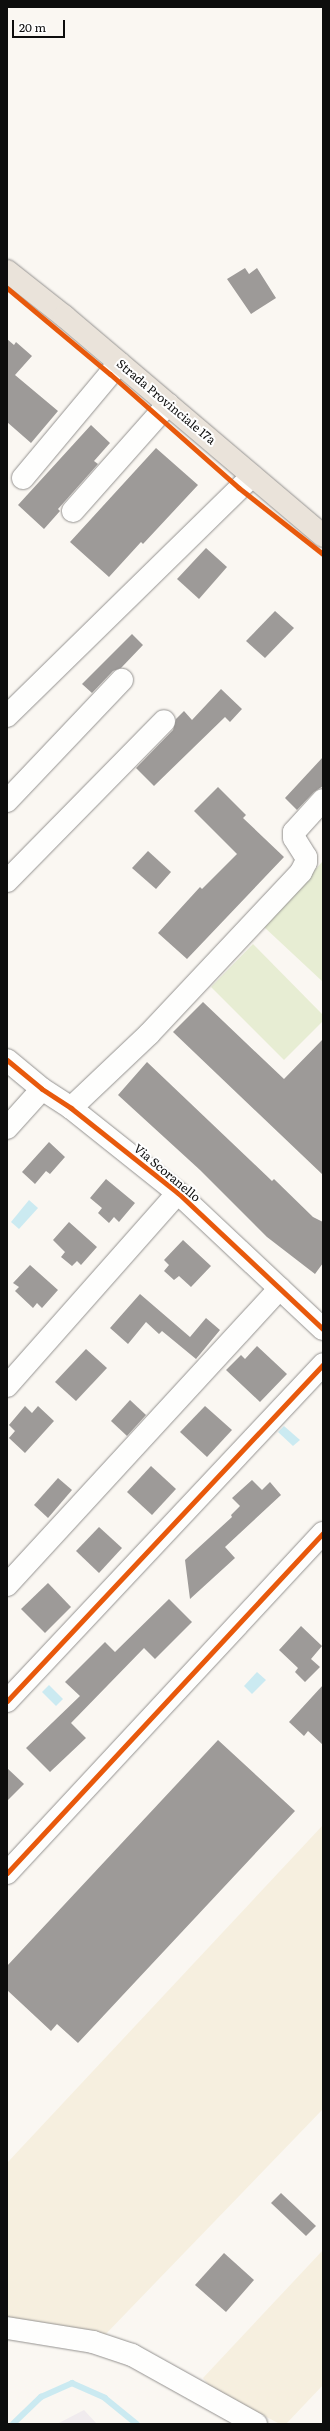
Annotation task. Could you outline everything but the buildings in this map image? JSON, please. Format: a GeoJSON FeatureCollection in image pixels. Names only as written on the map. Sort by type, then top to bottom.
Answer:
{"type":"FeatureCollection","features":[{"type":"Feature","properties":{"kind":"main road","name":"Strada Provinciale 17a"},"geometry":{"type":"LineString","coordinates":[[7,270],[323,536]]}},
{"type":"Feature","properties":{"kind":"street"},"geometry":{"type":"LineString","coordinates":[[23,478],[119,363]]}},
{"type":"Feature","properties":{"kind":"street"},"geometry":{"type":"LineString","coordinates":[[72,511],[168,404]]}},
{"type":"Feature","properties":{"kind":"street"},"geometry":{"type":"LineString","coordinates":[[7,716],[252,476]]}},
{"type":"Feature","properties":{"kind":"street"},"geometry":{"type":"LineString","coordinates":[[7,801],[122,680]]}},
{"type":"Feature","properties":{"kind":"street"},"geometry":{"type":"LineString","coordinates":[[7,881],[164,721]]}},
{"type":"Feature","properties":{"kind":"street"},"geometry":{"type":"LineString","coordinates":[[71,1108],[149,1034],[301,872],[306,862],[306,857],[294,838],[294,832],[323,800]]}},
{"type":"Feature","properties":{"kind":"street","name":"Via Scoranello"},"geometry":{"type":"LineString","coordinates":[[7,1060],[42,1089],[71,1108],[178,1193],[280,1288],[320,1320]]}},
{"type":"Feature","properties":{"kind":"street"},"geometry":{"type":"LineString","coordinates":[[7,1128],[42,1089]]}},
{"type":"Feature","properties":{"kind":"street"},"geometry":{"type":"LineString","coordinates":[[7,1386],[178,1193]]}},
{"type":"Feature","properties":{"kind":"street"},"geometry":{"type":"LineString","coordinates":[[7,1585],[280,1288]]}},
{"type":"Feature","properties":{"kind":"street"},"geometry":{"type":"LineString","coordinates":[[7,1701],[323,1364]]}},
{"type":"Feature","properties":{"kind":"street"},"geometry":{"type":"LineString","coordinates":[[7,1873],[323,1533]]}},
{"type":"Feature","properties":{"kind":"street"},"geometry":{"type":"LineString","coordinates":[[7,2328],[93,2342],[122,2351],[144,2360],[256,2424]]}},
{"type":"Feature","properties":{"kind":"shaded area"},"geometry":{"type":"Polygon","coordinates":[[[323,1825],[323,2109],[101,2339],[7,2320],[7,2163],[323,1825]]]}},
{"type":"Feature","properties":{"kind":"shaded area"},"geometry":{"type":"Polygon","coordinates":[[[323,2250],[323,2385],[286,2424],[280,2424],[212,2389],[203,2378],[323,2250]]]}},
{"type":"Feature","properties":{"kind":"shaded area"},"geometry":{"type":"Polygon","coordinates":[[[84,2410],[97,2424],[57,2424],[84,2410]]]}},
{"type":"Feature","properties":{"kind":"green space"},"geometry":{"type":"Polygon","coordinates":[[[323,861],[323,982],[263,926],[323,861]]]}},
{"type":"Feature","properties":{"kind":"green space"},"geometry":{"type":"Polygon","coordinates":[[[253,944],[323,1015],[323,1021],[284,1060],[211,987],[253,944]]]}},
{"type":"Feature","properties":{"kind":"water"},"geometry":{"type":"Polygon","coordinates":[[[29,1200],[38,1208],[19,1229],[11,1222],[29,1200]]]}},
{"type":"Feature","properties":{"kind":"water"},"geometry":{"type":"Polygon","coordinates":[[[284,1426],[300,1440],[293,1446],[278,1432],[284,1426]]]}},
{"type":"Feature","properties":{"kind":"water"},"geometry":{"type":"Polygon","coordinates":[[[257,1672],[266,1680],[252,1694],[244,1686],[257,1672]]]}},
{"type":"Feature","properties":{"kind":"water"},"geometry":{"type":"Polygon","coordinates":[[[49,1685],[63,1699],[56,1706],[42,1692],[49,1685]]]}},
{"type":"Feature","properties":{"kind":"waterway"},"geometry":{"type":"LineString","coordinates":[[13,2424],[41,2397],[72,2383],[105,2398],[137,2424]]}},
{"type":"Feature","properties":{"kind":"cycle path"},"geometry":{"type":"LineString","coordinates":[[7,288],[110,374],[239,488],[323,554]]}},
{"type":"Feature","properties":{"kind":"cycle path"},"geometry":{"type":"LineString","coordinates":[[7,1060],[42,1089],[71,1108],[178,1193],[323,1329]]}},
{"type":"Feature","properties":{"kind":"cycle path"},"geometry":{"type":"LineString","coordinates":[[7,1701],[323,1364]]}},
{"type":"Feature","properties":{"kind":"cycle path"},"geometry":{"type":"LineString","coordinates":[[7,1873],[323,1533]]}}]}
